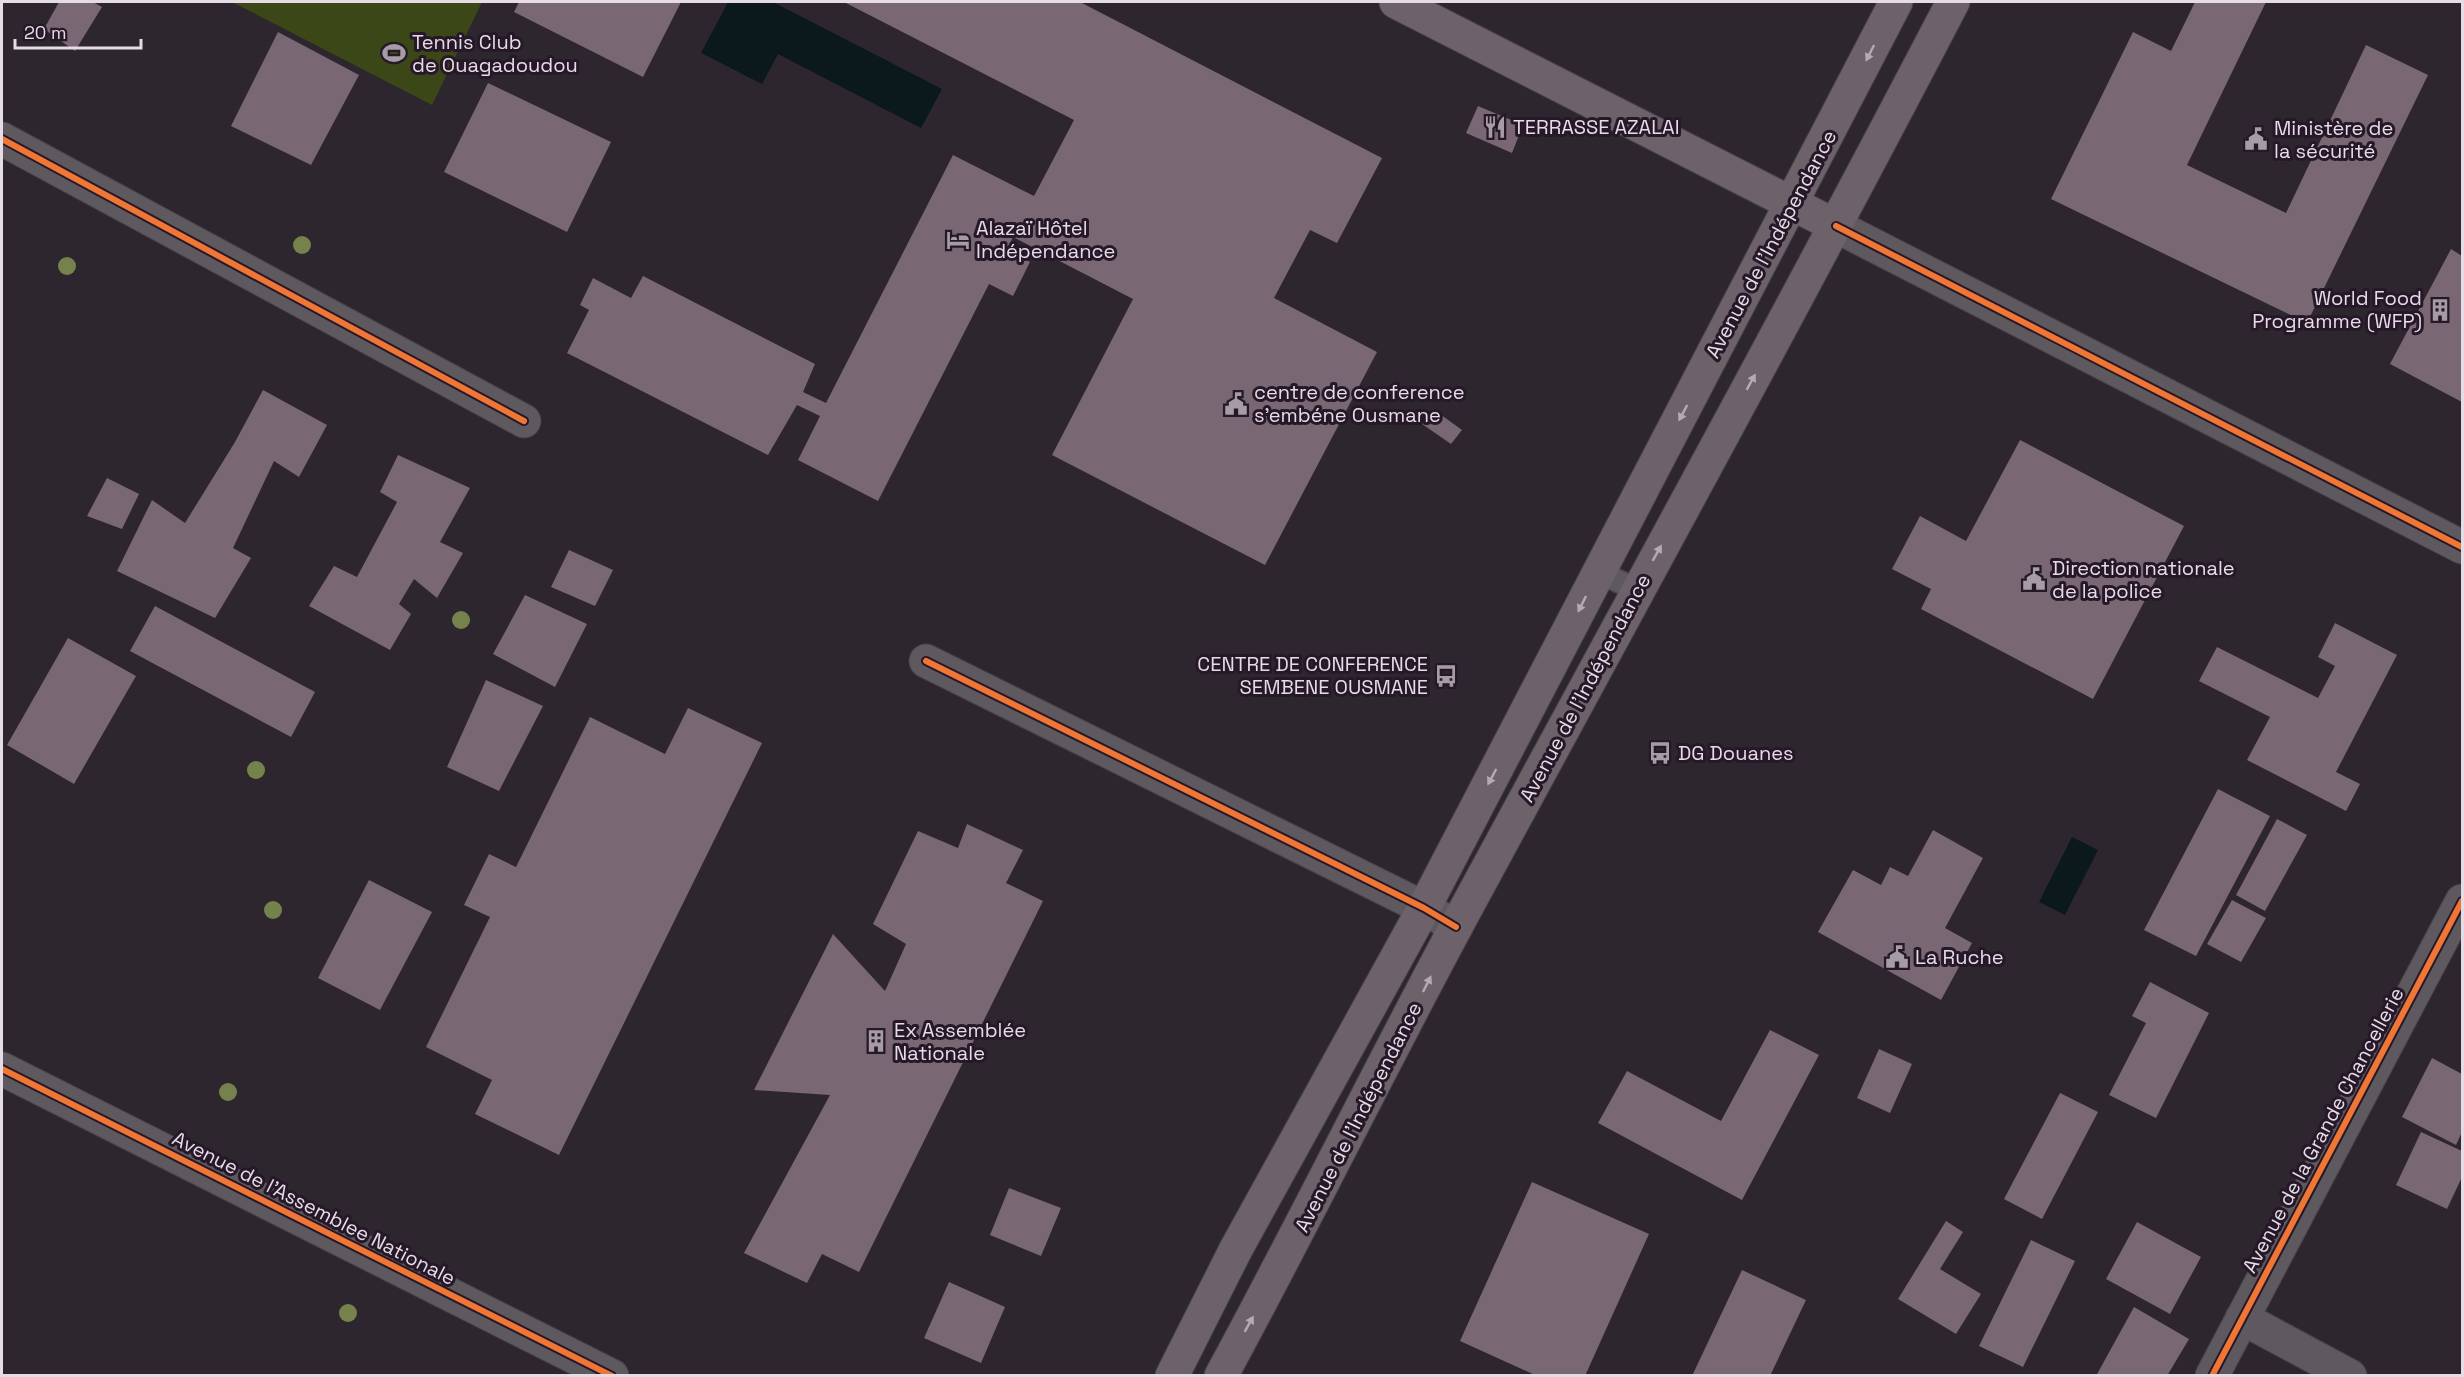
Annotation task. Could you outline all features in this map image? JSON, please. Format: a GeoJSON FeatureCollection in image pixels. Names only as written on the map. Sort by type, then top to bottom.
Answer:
{"type":"FeatureCollection","features":[{"type":"Feature","properties":{"kind":"main road"},"geometry":{"type":"LineString","coordinates":[[1396,2],[1793,202],[1836,226]]}},
{"type":"Feature","properties":{"kind":"main road","name":"Avenue de l'Indépendance"},"geometry":{"type":"LineString","coordinates":[[1172,1376],[1236,1249],[1424,908],[1896,2]]}},
{"type":"Feature","properties":{"kind":"main road","name":"Avenue de l'Indépendance"},"geometry":{"type":"LineString","coordinates":[[1221,1376],[1456,927],[1836,226],[1953,2]]}},
{"type":"Feature","properties":{"kind":"main road"},"geometry":{"type":"LineString","coordinates":[[1236,1249],[1278,1270]]}},
{"type":"Feature","properties":{"kind":"street"},"geometry":{"type":"LineString","coordinates":[[2,139],[524,421]]}},
{"type":"Feature","properties":{"kind":"street"},"geometry":{"type":"LineString","coordinates":[[1836,226],[2463,547]]}},
{"type":"Feature","properties":{"kind":"street"},"geometry":{"type":"LineString","coordinates":[[926,661],[1424,908],[1456,927]]}},
{"type":"Feature","properties":{"kind":"street","name":"Avenue de la Grande Chancellerie"},"geometry":{"type":"LineString","coordinates":[[2212,1376],[2463,901]]}},
{"type":"Feature","properties":{"kind":"street","name":"Avenue de l'Assemblee Nationale"},"geometry":{"type":"LineString","coordinates":[[2,1069],[612,1376]]}},
{"type":"Feature","properties":{"kind":"street"},"geometry":{"type":"LineString","coordinates":[[2242,1318],[2350,1376]]}},
{"type":"Feature","properties":{"kind":"lane"},"geometry":{"type":"LineString","coordinates":[[1599,572],[1637,590]]}},
{"type":"Feature","properties":{"kind":"green space","name":"Tennis Club de Ouagadoudou"},"geometry":{"type":"Polygon","coordinates":[[[232,2],[482,2],[432,105],[232,2]]]}},
{"type":"Feature","properties":{"kind":"shaded area"},"geometry":{"type":"Polygon","coordinates":[[[728,2],[773,2],[942,89],[921,128],[778,54],[762,84],[701,53],[728,2]]]}},
{"type":"Feature","properties":{"kind":"shaded area"},"geometry":{"type":"Polygon","coordinates":[[[2072,837],[2098,850],[2065,915],[2039,902],[2072,837]]]}},
{"type":"Feature","properties":{"kind":"building"},"geometry":{"type":"Polygon","coordinates":[[[59,2],[93,2],[102,7],[75,51],[44,29],[59,2]]]}},
{"type":"Feature","properties":{"kind":"building"},"geometry":{"type":"Polygon","coordinates":[[[519,2],[681,2],[643,77],[514,12],[519,2]]]}},
{"type":"Feature","properties":{"kind":"building"},"geometry":{"type":"Polygon","coordinates":[[[844,2],[1080,2],[1382,158],[1337,243],[1310,230],[1274,298],[1377,352],[1265,565],[1052,455],[1133,299],[1013,237],[1007,250],[1030,262],[1013,296],[989,284],[878,501],[798,460],[820,416],[797,405],[768,455],[567,353],[589,310],[580,305],[593,278],[631,298],[643,276],[815,364],[803,392],[826,403],[953,155],[1034,196],[1074,120],[844,2]]]}},
{"type":"Feature","properties":{"kind":"building"},"geometry":{"type":"Polygon","coordinates":[[[2195,2],[2266,2],[2187,165],[2286,213],[2366,45],[2428,75],[2307,323],[2051,199],[2133,32],[2171,51],[2195,2]]]}},
{"type":"Feature","properties":{"kind":"building"},"geometry":{"type":"Polygon","coordinates":[[[278,32],[359,75],[311,165],[231,126],[278,32]]]}},
{"type":"Feature","properties":{"kind":"building"},"geometry":{"type":"Polygon","coordinates":[[[488,83],[611,142],[567,232],[444,172],[488,83]]]}},
{"type":"Feature","properties":{"kind":"building"},"geometry":{"type":"Polygon","coordinates":[[[1478,106],[1523,125],[1512,153],[1466,133],[1478,106]]]}},
{"type":"Feature","properties":{"kind":"building","name":"World Food Programme (WFP)"},"geometry":{"type":"Polygon","coordinates":[[[2451,249],[2462,256],[2462,402],[2390,364],[2451,249]]]}},
{"type":"Feature","properties":{"kind":"building"},"geometry":{"type":"Polygon","coordinates":[[[263,390],[327,425],[299,477],[274,461],[233,548],[251,558],[215,618],[117,571],[152,500],[185,523],[235,442],[263,390]]]}},
{"type":"Feature","properties":{"kind":"building"},"geometry":{"type":"Polygon","coordinates":[[[1433,409],[1462,430],[1451,444],[1422,424],[1433,409]]]}},
{"type":"Feature","properties":{"kind":"building","name":"Direction nationale de la police"},"geometry":{"type":"Polygon","coordinates":[[[2020,440],[2184,526],[2093,699],[1921,609],[1931,589],[1892,569],[1920,516],[1966,541],[2020,440]]]}},
{"type":"Feature","properties":{"kind":"building"},"geometry":{"type":"Polygon","coordinates":[[[398,455],[470,488],[440,542],[463,553],[437,598],[414,579],[399,604],[411,614],[390,650],[309,606],[334,566],[357,577],[397,502],[380,492],[398,455]]]}},
{"type":"Feature","properties":{"kind":"building"},"geometry":{"type":"Polygon","coordinates":[[[107,478],[139,494],[122,529],[87,516],[107,478]]]}},
{"type":"Feature","properties":{"kind":"building"},"geometry":{"type":"Polygon","coordinates":[[[569,550],[613,570],[595,606],[551,587],[569,550]]]}},
{"type":"Feature","properties":{"kind":"building"},"geometry":{"type":"Polygon","coordinates":[[[525,595],[587,624],[555,687],[493,654],[525,595]]]}},
{"type":"Feature","properties":{"kind":"building"},"geometry":{"type":"Polygon","coordinates":[[[155,606],[315,692],[291,737],[130,651],[155,606]]]}},
{"type":"Feature","properties":{"kind":"building"},"geometry":{"type":"Polygon","coordinates":[[[2335,623],[2397,655],[2336,772],[2360,784],[2346,811],[2247,760],[2270,717],[2199,681],[2217,647],[2318,698],[2335,666],[2318,657],[2335,623]]]}},
{"type":"Feature","properties":{"kind":"building"},"geometry":{"type":"Polygon","coordinates":[[[68,638],[136,676],[74,784],[7,745],[68,638]]]}},
{"type":"Feature","properties":{"kind":"building"},"geometry":{"type":"Polygon","coordinates":[[[486,680],[543,706],[499,791],[447,767],[486,680]]]}},
{"type":"Feature","properties":{"kind":"building"},"geometry":{"type":"Polygon","coordinates":[[[688,708],[762,743],[559,1155],[475,1114],[492,1080],[426,1047],[490,917],[464,905],[489,854],[516,867],[590,717],[665,754],[688,708]]]}},
{"type":"Feature","properties":{"kind":"building"},"geometry":{"type":"Polygon","coordinates":[[[2218,789],[2270,816],[2196,956],[2144,930],[2218,789]]]}},
{"type":"Feature","properties":{"kind":"building"},"geometry":{"type":"Polygon","coordinates":[[[2277,819],[2307,835],[2265,911],[2236,895],[2277,819]]]}},
{"type":"Feature","properties":{"kind":"building","name":"Ex Assemblée Nationale"},"geometry":{"type":"Polygon","coordinates":[[[967,824],[1023,850],[1006,883],[1043,901],[859,1272],[822,1254],[807,1283],[744,1253],[830,1095],[754,1090],[833,934],[885,991],[906,944],[873,924],[918,831],[958,848],[967,824]]]}},
{"type":"Feature","properties":{"kind":"building"},"geometry":{"type":"Polygon","coordinates":[[[1933,830],[1983,858],[1945,928],[1972,943],[1941,1000],[1818,932],[1853,870],[1881,885],[1890,867],[1908,876],[1933,830]]]}},
{"type":"Feature","properties":{"kind":"building"},"geometry":{"type":"Polygon","coordinates":[[[369,880],[432,912],[380,1010],[318,978],[369,880]]]}},
{"type":"Feature","properties":{"kind":"building"},"geometry":{"type":"Polygon","coordinates":[[[2232,900],[2266,918],[2241,962],[2207,944],[2232,900]]]}},
{"type":"Feature","properties":{"kind":"building"},"geometry":{"type":"Polygon","coordinates":[[[2150,982],[2209,1013],[2156,1118],[2109,1095],[2146,1023],[2132,1016],[2150,982]]]}},
{"type":"Feature","properties":{"kind":"building"},"geometry":{"type":"Polygon","coordinates":[[[1770,1030],[1819,1055],[1742,1200],[1598,1123],[1627,1071],[1721,1121],[1770,1030]]]}},
{"type":"Feature","properties":{"kind":"building"},"geometry":{"type":"Polygon","coordinates":[[[1879,1049],[1912,1064],[1890,1113],[1857,1098],[1879,1049]]]}},
{"type":"Feature","properties":{"kind":"building"},"geometry":{"type":"Polygon","coordinates":[[[2432,1058],[2462,1074],[2462,1132],[2456,1145],[2402,1117],[2432,1058]]]}},
{"type":"Feature","properties":{"kind":"building"},"geometry":{"type":"Polygon","coordinates":[[[2060,1093],[2098,1112],[2042,1219],[2004,1199],[2060,1093]]]}},
{"type":"Feature","properties":{"kind":"building"},"geometry":{"type":"Polygon","coordinates":[[[2421,1132],[2462,1151],[2462,1177],[2447,1209],[2396,1185],[2421,1132]]]}},
{"type":"Feature","properties":{"kind":"building"},"geometry":{"type":"Polygon","coordinates":[[[1532,1182],[1649,1234],[1585,1376],[1537,1376],[1460,1341],[1532,1182]]]}},
{"type":"Feature","properties":{"kind":"building"},"geometry":{"type":"Polygon","coordinates":[[[1009,1188],[1061,1208],[1041,1256],[990,1235],[1009,1188]]]}},
{"type":"Feature","properties":{"kind":"building"},"geometry":{"type":"Polygon","coordinates":[[[1946,1221],[1963,1232],[1940,1269],[1981,1294],[1956,1334],[1898,1299],[1946,1221]]]}},
{"type":"Feature","properties":{"kind":"building"},"geometry":{"type":"Polygon","coordinates":[[[2137,1222],[2201,1257],[2170,1314],[2106,1279],[2137,1222]]]}},
{"type":"Feature","properties":{"kind":"building"},"geometry":{"type":"Polygon","coordinates":[[[2031,1240],[2075,1261],[2023,1367],[1979,1346],[2031,1240]]]}},
{"type":"Feature","properties":{"kind":"building"},"geometry":{"type":"Polygon","coordinates":[[[1742,1270],[1806,1300],[1770,1376],[1692,1376],[1742,1270]]]}},
{"type":"Feature","properties":{"kind":"building"},"geometry":{"type":"Polygon","coordinates":[[[949,1282],[1005,1307],[981,1363],[924,1338],[949,1282]]]}},
{"type":"Feature","properties":{"kind":"building"},"geometry":{"type":"Polygon","coordinates":[[[2134,1307],[2189,1339],[2167,1376],[2096,1376],[2134,1307]]]}},
{"type":"Feature","properties":{"kind":"cycle path"},"geometry":{"type":"LineString","coordinates":[[2,139],[524,421]]}},
{"type":"Feature","properties":{"kind":"cycle path"},"geometry":{"type":"LineString","coordinates":[[1836,226],[2462,547]]}},
{"type":"Feature","properties":{"kind":"cycle path"},"geometry":{"type":"LineString","coordinates":[[926,661],[1424,908],[1456,927]]}},
{"type":"Feature","properties":{"kind":"cycle path"},"geometry":{"type":"LineString","coordinates":[[2212,1376],[2462,901]]}},
{"type":"Feature","properties":{"kind":"cycle path"},"geometry":{"type":"LineString","coordinates":[[2,1069],[612,1376]]}},
{"type":"Feature","properties":{"kind":"place","name":"Tennis Club de Ouagadoudou"},"geometry":{"type":"Point","coordinates":[394,53]}},
{"type":"Feature","properties":{"kind":"place","name":"TERRASSE AZALAI"},"geometry":{"type":"Point","coordinates":[1495,127]}},
{"type":"Feature","properties":{"kind":"place","name":"Ministère de la sécurité"},"geometry":{"type":"Point","coordinates":[2256,139]}},
{"type":"Feature","properties":{"kind":"place","name":"Alazaï Hôtel Indépendance"},"geometry":{"type":"Point","coordinates":[958,240]}},
{"type":"Feature","properties":{"kind":"place","name":"World Food Programme (WFP)"},"geometry":{"type":"Point","coordinates":[2440,310]}},
{"type":"Feature","properties":{"kind":"place","name":"centre de conference s'embéne Ousmane"},"geometry":{"type":"Point","coordinates":[1236,404]}},
{"type":"Feature","properties":{"kind":"place","name":"Direction nationale de la police"},"geometry":{"type":"Point","coordinates":[2034,579]}},
{"type":"Feature","properties":{"kind":"place","name":"CENTRE DE CONFERENCE SEMBENE OUSMANE"},"geometry":{"type":"Point","coordinates":[1446,676]}},
{"type":"Feature","properties":{"kind":"place","name":"DG Douanes"},"geometry":{"type":"Point","coordinates":[1660,753]}},
{"type":"Feature","properties":{"kind":"place","name":"La Ruche"},"geometry":{"type":"Point","coordinates":[1897,957]}},
{"type":"Feature","properties":{"kind":"place","name":"Ex Assemblée Nationale"},"geometry":{"type":"Point","coordinates":[876,1041]}}]}
